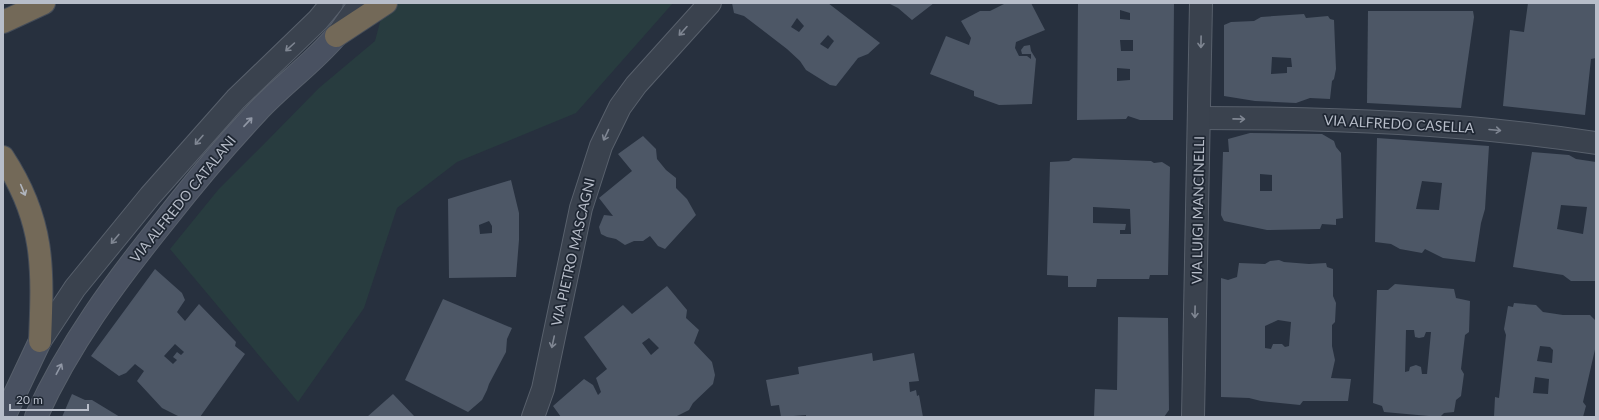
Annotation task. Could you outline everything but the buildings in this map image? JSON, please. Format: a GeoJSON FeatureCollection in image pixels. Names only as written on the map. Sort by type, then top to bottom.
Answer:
{"type":"FeatureCollection","features":[{"type":"Feature","properties":{"kind":"highway"},"geometry":{"type":"LineString","coordinates":[[3,8],[19,3]]}},
{"type":"Feature","properties":{"kind":"highway"},"geometry":{"type":"LineString","coordinates":[[3,22],[44,3]]}},
{"type":"Feature","properties":{"kind":"highway"},"geometry":{"type":"LineString","coordinates":[[336,36],[386,3]]}},
{"type":"Feature","properties":{"kind":"highway"},"geometry":{"type":"LineString","coordinates":[[3,157],[24,192],[36,230],[42,278],[40,341]]}},
{"type":"Feature","properties":{"kind":"main road","name":"VIA ALFREDO CATALANI"},"geometry":{"type":"LineString","coordinates":[[36,417],[62,364],[78,337],[141,249],[202,173],[244,126],[336,36]]}},
{"type":"Feature","properties":{"kind":"main road","name":"VIA ALFREDO CATALANI"},"geometry":{"type":"LineString","coordinates":[[4,417],[40,341]]}},
{"type":"Feature","properties":{"kind":"street","name":"VIA ALFREDO CATALANI"},"geometry":{"type":"LineString","coordinates":[[40,341],[75,288],[202,136],[270,65],[318,20],[332,3]]}},
{"type":"Feature","properties":{"kind":"street","name":"VIA ALFREDO CATALANI"},"geometry":{"type":"LineString","coordinates":[[336,36],[360,3]]}},
{"type":"Feature","properties":{"kind":"street","name":"VIA PIETRO MASCAGNI"},"geometry":{"type":"LineString","coordinates":[[533,417],[543,389],[581,208],[601,146],[620,107],[636,85],[710,3]]}},
{"type":"Feature","properties":{"kind":"street","name":"VIA LUIGI MANCINELLI"},"geometry":{"type":"LineString","coordinates":[[1193,417],[1200,118],[1201,3]]}},
{"type":"Feature","properties":{"kind":"street","name":"VIA ALFREDO CASELLA"},"geometry":{"type":"LineString","coordinates":[[1200,118],[1389,121],[1510,131],[1596,143]]}},
{"type":"Feature","properties":{"kind":"green space"},"geometry":{"type":"Polygon","coordinates":[[[385,3],[673,3],[576,113],[457,162],[397,208],[364,308],[298,402],[170,249],[218,190],[319,88],[375,41],[385,3]]]}}]}
